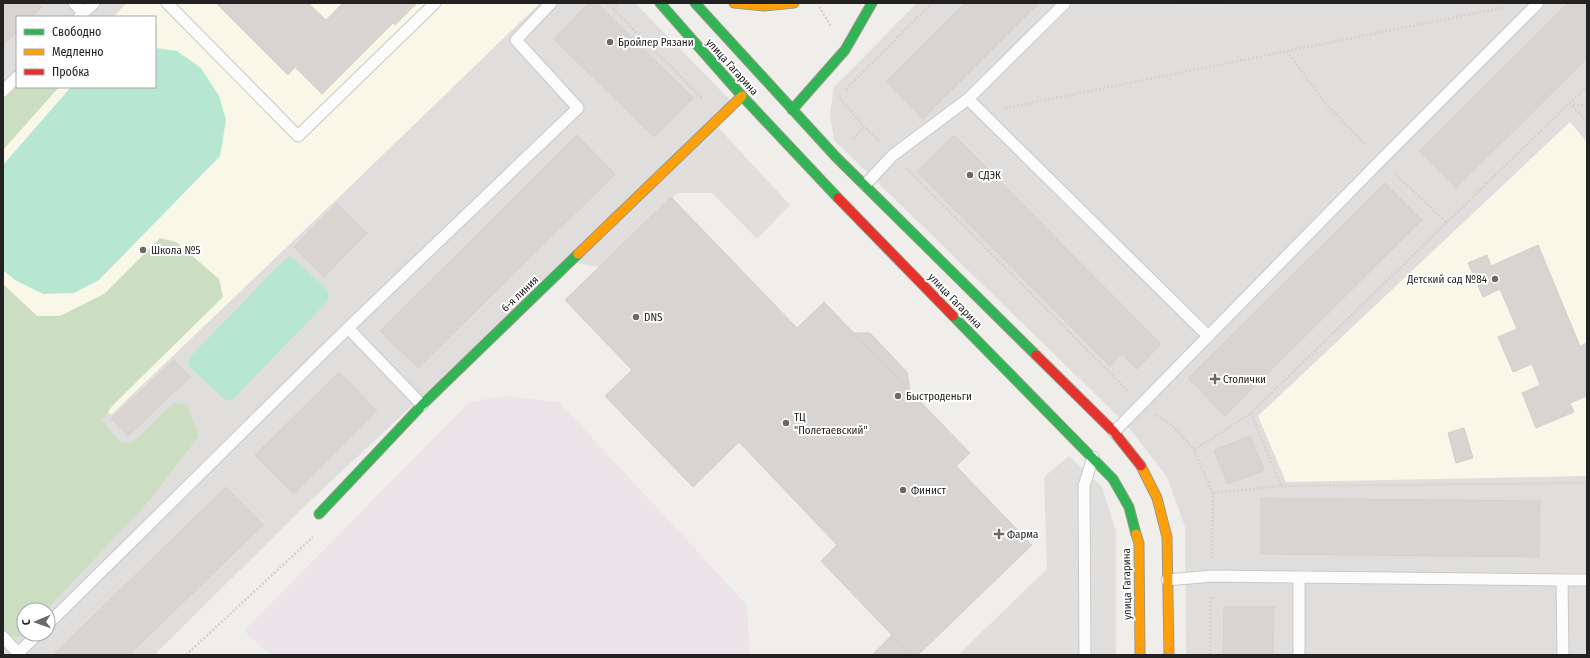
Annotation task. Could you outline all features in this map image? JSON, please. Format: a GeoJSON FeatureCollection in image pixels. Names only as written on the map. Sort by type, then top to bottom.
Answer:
{"type":"FeatureCollection","features":[{"type":"Feature","properties":{"kind":"main road","name":"улица Гагарина"},"geometry":{"type":"LineString","coordinates":[[660,3],[742,96],[818,177],[1113,479],[1129,507],[1139,543],[1140,655]]}},
{"type":"Feature","properties":{"kind":"main road","name":"улица Гагарина"},"geometry":{"type":"LineString","coordinates":[[695,3],[792,110],[865,185],[1114,432],[1139,462],[1157,498],[1167,537],[1169,655]]}},
{"type":"Feature","properties":{"kind":"main road"},"geometry":{"type":"LineString","coordinates":[[734,3],[785,5],[794,3]]}},
{"type":"Feature","properties":{"kind":"main road"},"geometry":{"type":"LineString","coordinates":[[792,110],[845,50],[872,3]]}},
{"type":"Feature","properties":{"kind":"main road"},"geometry":{"type":"LineString","coordinates":[[742,96],[756,100]]}},
{"type":"Feature","properties":{"kind":"main road","name":"6-я линия"},"geometry":{"type":"LineString","coordinates":[[319,514],[422,405],[721,118],[742,96]]}},
{"type":"Feature","properties":{"kind":"main road"},"geometry":{"type":"LineString","coordinates":[[778,106],[792,110]]}},
{"type":"Feature","properties":{"kind":"main road"},"geometry":{"type":"LineString","coordinates":[[792,110],[801,132]]}},
{"type":"Feature","properties":{"kind":"main road"},"geometry":{"type":"LineString","coordinates":[[809,155],[818,177]]}},
{"type":"Feature","properties":{"kind":"lane"},"geometry":{"type":"LineString","coordinates":[[74,3],[81,15],[94,3]]}},
{"type":"Feature","properties":{"kind":"lane"},"geometry":{"type":"LineString","coordinates":[[167,3],[298,136],[435,3]]}},
{"type":"Feature","properties":{"kind":"lane"},"geometry":{"type":"LineString","coordinates":[[56,616],[348,328],[578,108],[516,40],[551,3]]}},
{"type":"Feature","properties":{"kind":"lane"},"geometry":{"type":"LineString","coordinates":[[865,185],[893,154],[968,99],[1065,3]]}},
{"type":"Feature","properties":{"kind":"lane"},"geometry":{"type":"LineString","coordinates":[[1114,432],[1381,160],[1538,3]]}},
{"type":"Feature","properties":{"kind":"lane"},"geometry":{"type":"LineString","coordinates":[[3,91],[16,78]]}},
{"type":"Feature","properties":{"kind":"lane"},"geometry":{"type":"LineString","coordinates":[[968,99],[1208,336]]}},
{"type":"Feature","properties":{"kind":"lane"},"geometry":{"type":"LineString","coordinates":[[348,328],[422,405]]}},
{"type":"Feature","properties":{"kind":"lane"},"geometry":{"type":"LineString","coordinates":[[1085,655],[1084,486],[1093,457]]}},
{"type":"Feature","properties":{"kind":"lane"},"geometry":{"type":"LineString","coordinates":[[1167,580],[1212,576],[1587,580]]}},
{"type":"Feature","properties":{"kind":"lane"},"geometry":{"type":"LineString","coordinates":[[1299,577],[1299,655]]}},
{"type":"Feature","properties":{"kind":"lane"},"geometry":{"type":"LineString","coordinates":[[1562,580],[1563,655]]}},
{"type":"Feature","properties":{"kind":"lane"},"geometry":{"type":"LineString","coordinates":[[3,637],[18,653],[30,642]]}},
{"type":"Feature","properties":{"kind":"path"},"geometry":{"type":"LineString","coordinates":[[607,3],[721,118]]}},
{"type":"Feature","properties":{"kind":"path"},"geometry":{"type":"LineString","coordinates":[[613,9],[619,3]]}},
{"type":"Feature","properties":{"kind":"path"},"geometry":{"type":"LineString","coordinates":[[932,3],[839,97],[864,127],[893,154],[1141,405],[1172,425],[1194,450],[1213,493],[1210,655]]}},
{"type":"Feature","properties":{"kind":"path"},"geometry":{"type":"LineString","coordinates":[[982,113],[1508,6]]}},
{"type":"Feature","properties":{"kind":"path"},"geometry":{"type":"LineString","coordinates":[[1287,51],[1325,103],[1446,223]]}},
{"type":"Feature","properties":{"kind":"path"},"geometry":{"type":"LineString","coordinates":[[1194,450],[1251,413],[1587,86]]}},
{"type":"Feature","properties":{"kind":"path"},"geometry":{"type":"LineString","coordinates":[[1570,104],[1587,106]]}},
{"type":"Feature","properties":{"kind":"path"},"geometry":{"type":"LineString","coordinates":[[1570,104],[1587,121]]}},
{"type":"Feature","properties":{"kind":"path"},"geometry":{"type":"LineString","coordinates":[[1251,413],[1281,486]]}},
{"type":"Feature","properties":{"kind":"path"},"geometry":{"type":"LineString","coordinates":[[1213,493],[1281,486],[1587,483]]}},
{"type":"Feature","properties":{"kind":"path"},"geometry":{"type":"LineString","coordinates":[[186,655],[315,535],[319,514]]}},
{"type":"Feature","properties":{"kind":"shaded area"},"geometry":{"type":"Polygon","coordinates":[[[3,3],[635,3],[734,104],[308,503],[154,655],[3,655],[3,3]]]}},
{"type":"Feature","properties":{"kind":"shaded area","name":"Школа №5"},"geometry":{"type":"Polygon","coordinates":[[[127,3],[540,3],[111,415],[3,298],[3,127],[42,88],[156,88],[156,16],[114,16],[127,3]]]}},
{"type":"Feature","properties":{"kind":"shaded area"},"geometry":{"type":"Polygon","coordinates":[[[917,3],[1587,3],[1587,655],[1186,655],[1185,527],[1167,477],[1126,424],[834,140],[830,114],[834,87],[917,3]]]}},
{"type":"Feature","properties":{"kind":"shaded area"},"geometry":{"type":"Polygon","coordinates":[[[1173,3],[1228,3],[1201,30],[1173,3]]]}},
{"type":"Feature","properties":{"kind":"shaded area","name":"Детский сад №84"},"geometry":{"type":"Polygon","coordinates":[[[1570,122],[1587,142],[1587,476],[1286,482],[1258,416],[1570,122]]]}},
{"type":"Feature","properties":{"kind":"shaded area"},"geometry":{"type":"Polygon","coordinates":[[[715,124],[790,205],[757,239],[712,193],[678,193],[599,267],[570,262],[715,124]]]}},
{"type":"Feature","properties":{"kind":"shaded area"},"geometry":{"type":"Polygon","coordinates":[[[504,396],[559,402],[747,605],[750,655],[270,655],[244,631],[469,402],[504,396]]]}},
{"type":"Feature","properties":{"kind":"shaded area"},"geometry":{"type":"Polygon","coordinates":[[[1069,456],[1102,487],[1116,531],[1116,655],[958,655],[1047,569],[1044,477],[1069,456]]]}},
{"type":"Feature","properties":{"kind":"green space"},"geometry":{"type":"Polygon","coordinates":[[[156,48],[177,51],[201,68],[219,96],[226,120],[220,156],[99,280],[74,293],[43,294],[15,280],[3,270],[3,165],[70,88],[156,88],[156,48]]]}},
{"type":"Feature","properties":{"kind":"green space"},"geometry":{"type":"Polygon","coordinates":[[[16,88],[58,88],[3,150],[3,100],[16,88]]]}},
{"type":"Feature","properties":{"kind":"green space"},"geometry":{"type":"Polygon","coordinates":[[[160,238],[176,242],[219,279],[223,297],[113,405],[102,420],[121,443],[133,442],[174,403],[187,405],[199,436],[143,508],[54,602],[16,602],[16,637],[3,636],[3,284],[37,316],[60,316],[104,294],[160,238]]]}},
{"type":"Feature","properties":{"kind":"green space"},"geometry":{"type":"Polygon","coordinates":[[[290,257],[327,290],[329,296],[327,302],[234,398],[228,401],[191,368],[188,363],[191,356],[284,260],[290,257]]]}},
{"type":"Feature","properties":{"kind":"building"},"geometry":{"type":"Polygon","coordinates":[[[3,3],[38,3],[42,7],[32,16],[16,16],[16,32],[3,45],[3,3]]]}},
{"type":"Feature","properties":{"kind":"building"},"geometry":{"type":"Polygon","coordinates":[[[216,3],[308,3],[326,20],[343,3],[417,3],[395,25],[393,23],[322,94],[295,67],[288,75],[216,3]]]}},
{"type":"Feature","properties":{"kind":"building"},"geometry":{"type":"Polygon","coordinates":[[[589,3],[597,3],[693,98],[654,137],[554,39],[589,3]]]}},
{"type":"Feature","properties":{"kind":"building"},"geometry":{"type":"Polygon","coordinates":[[[965,3],[1039,3],[923,119],[886,82],[965,3]]]}},
{"type":"Feature","properties":{"kind":"building"},"geometry":{"type":"Polygon","coordinates":[[[1568,3],[1587,3],[1587,58],[1456,188],[1419,151],[1568,3]]]}},
{"type":"Feature","properties":{"kind":"building"},"geometry":{"type":"Polygon","coordinates":[[[577,135],[615,174],[418,368],[380,331],[577,135]]]}},
{"type":"Feature","properties":{"kind":"building"},"geometry":{"type":"Polygon","coordinates":[[[954,135],[1161,344],[1137,369],[1122,354],[1110,366],[917,172],[954,135]]]}},
{"type":"Feature","properties":{"kind":"building"},"geometry":{"type":"Polygon","coordinates":[[[1385,183],[1422,220],[1225,416],[1188,378],[1385,183]]]}},
{"type":"Feature","properties":{"kind":"building","name":"ТЦ \"Полетаевский\""},"geometry":{"type":"Polygon","coordinates":[[[671,197],[797,328],[824,302],[970,453],[956,466],[1032,545],[918,655],[911,655],[821,561],[837,545],[739,442],[693,487],[605,396],[632,370],[565,300],[671,197]]]}},
{"type":"Feature","properties":{"kind":"building"},"geometry":{"type":"Polygon","coordinates":[[[337,203],[367,233],[324,277],[294,247],[337,203]]]}},
{"type":"Feature","properties":{"kind":"building"},"geometry":{"type":"Polygon","coordinates":[[[1538,245],[1580,346],[1587,343],[1587,396],[1570,403],[1574,412],[1536,428],[1522,393],[1540,385],[1532,364],[1513,372],[1498,337],[1517,329],[1500,289],[1483,297],[1468,263],[1487,255],[1491,266],[1538,245]]]}},
{"type":"Feature","properties":{"kind":"building"},"geometry":{"type":"Polygon","coordinates":[[[854,333],[870,333],[907,372],[910,391],[854,333]]]}},
{"type":"Feature","properties":{"kind":"building"},"geometry":{"type":"Polygon","coordinates":[[[174,360],[190,377],[128,436],[111,419],[174,360]]]}},
{"type":"Feature","properties":{"kind":"building"},"geometry":{"type":"Polygon","coordinates":[[[339,372],[377,411],[294,494],[255,455],[339,372]]]}},
{"type":"Feature","properties":{"kind":"building"},"geometry":{"type":"Polygon","coordinates":[[[1464,428],[1473,458],[1456,463],[1448,433],[1464,428]]]}},
{"type":"Feature","properties":{"kind":"building"},"geometry":{"type":"Polygon","coordinates":[[[1250,436],[1264,470],[1228,484],[1214,450],[1250,436]]]}},
{"type":"Feature","properties":{"kind":"building"},"geometry":{"type":"Polygon","coordinates":[[[226,487],[263,525],[129,655],[53,655],[226,487]]]}},
{"type":"Feature","properties":{"kind":"building"},"geometry":{"type":"Polygon","coordinates":[[[1261,498],[1540,501],[1539,557],[1261,554],[1261,498]]]}},
{"type":"Feature","properties":{"kind":"building"},"geometry":{"type":"Polygon","coordinates":[[[1224,607],[1274,607],[1273,655],[1223,655],[1224,607]]]}},
{"type":"Feature","properties":{"kind":"building"},"geometry":{"type":"Polygon","coordinates":[[[892,635],[911,655],[872,655],[892,635]]]}},
{"type":"Feature","properties":{"kind":"traffic: fast"},"geometry":{"type":"LineString","coordinates":[[660,3],[742,96],[838,198]]}},
{"type":"Feature","properties":{"kind":"traffic: fast"},"geometry":{"type":"LineString","coordinates":[[695,3],[836,157],[1036,355]]}},
{"type":"Feature","properties":{"kind":"traffic: fast"},"geometry":{"type":"LineString","coordinates":[[792,110],[845,50],[872,3]]}},
{"type":"Feature","properties":{"kind":"traffic: fast"},"geometry":{"type":"LineString","coordinates":[[319,514],[422,405],[578,254]]}},
{"type":"Feature","properties":{"kind":"traffic: fast"},"geometry":{"type":"LineString","coordinates":[[953,316],[1113,479],[1129,507],[1136,534]]}},
{"type":"Feature","properties":{"kind":"traffic: slow"},"geometry":{"type":"LineString","coordinates":[[734,3],[764,6],[794,3]]}},
{"type":"Feature","properties":{"kind":"traffic: slow"},"geometry":{"type":"LineString","coordinates":[[578,254],[742,96]]}},
{"type":"Feature","properties":{"kind":"traffic: slow"},"geometry":{"type":"LineString","coordinates":[[1141,466],[1157,498],[1167,537],[1169,655]]}},
{"type":"Feature","properties":{"kind":"traffic: slow"},"geometry":{"type":"LineString","coordinates":[[1136,534],[1139,543],[1140,655]]}},
{"type":"Feature","properties":{"kind":"traffic: jam"},"geometry":{"type":"LineString","coordinates":[[838,198],[953,316]]}},
{"type":"Feature","properties":{"kind":"traffic: jam"},"geometry":{"type":"LineString","coordinates":[[1036,355],[1114,432],[1141,466]]}},
{"type":"Feature","properties":{"kind":"place","name":"Бройлер Рязани"},"geometry":{"type":"Point","coordinates":[610,42]}},
{"type":"Feature","properties":{"kind":"place","name":"СДЭК"},"geometry":{"type":"Point","coordinates":[970,175]}},
{"type":"Feature","properties":{"kind":"place","name":"Школа №5"},"geometry":{"type":"Point","coordinates":[143,250]}},
{"type":"Feature","properties":{"kind":"place","name":"Детский сад №84"},"geometry":{"type":"Point","coordinates":[1495,279]}},
{"type":"Feature","properties":{"kind":"place","name":"DNS"},"geometry":{"type":"Point","coordinates":[636,317]}},
{"type":"Feature","properties":{"kind":"place","name":"Столички"},"geometry":{"type":"Point","coordinates":[1215,379]}},
{"type":"Feature","properties":{"kind":"place","name":"Быстроденьги"},"geometry":{"type":"Point","coordinates":[898,396]}},
{"type":"Feature","properties":{"kind":"place","name":"ТЦ \"Полетаевский\""},"geometry":{"type":"Point","coordinates":[786,423]}},
{"type":"Feature","properties":{"kind":"place","name":"Финист"},"geometry":{"type":"Point","coordinates":[903,490]}},
{"type":"Feature","properties":{"kind":"place","name":"Фарма"},"geometry":{"type":"Point","coordinates":[999,534]}}]}
